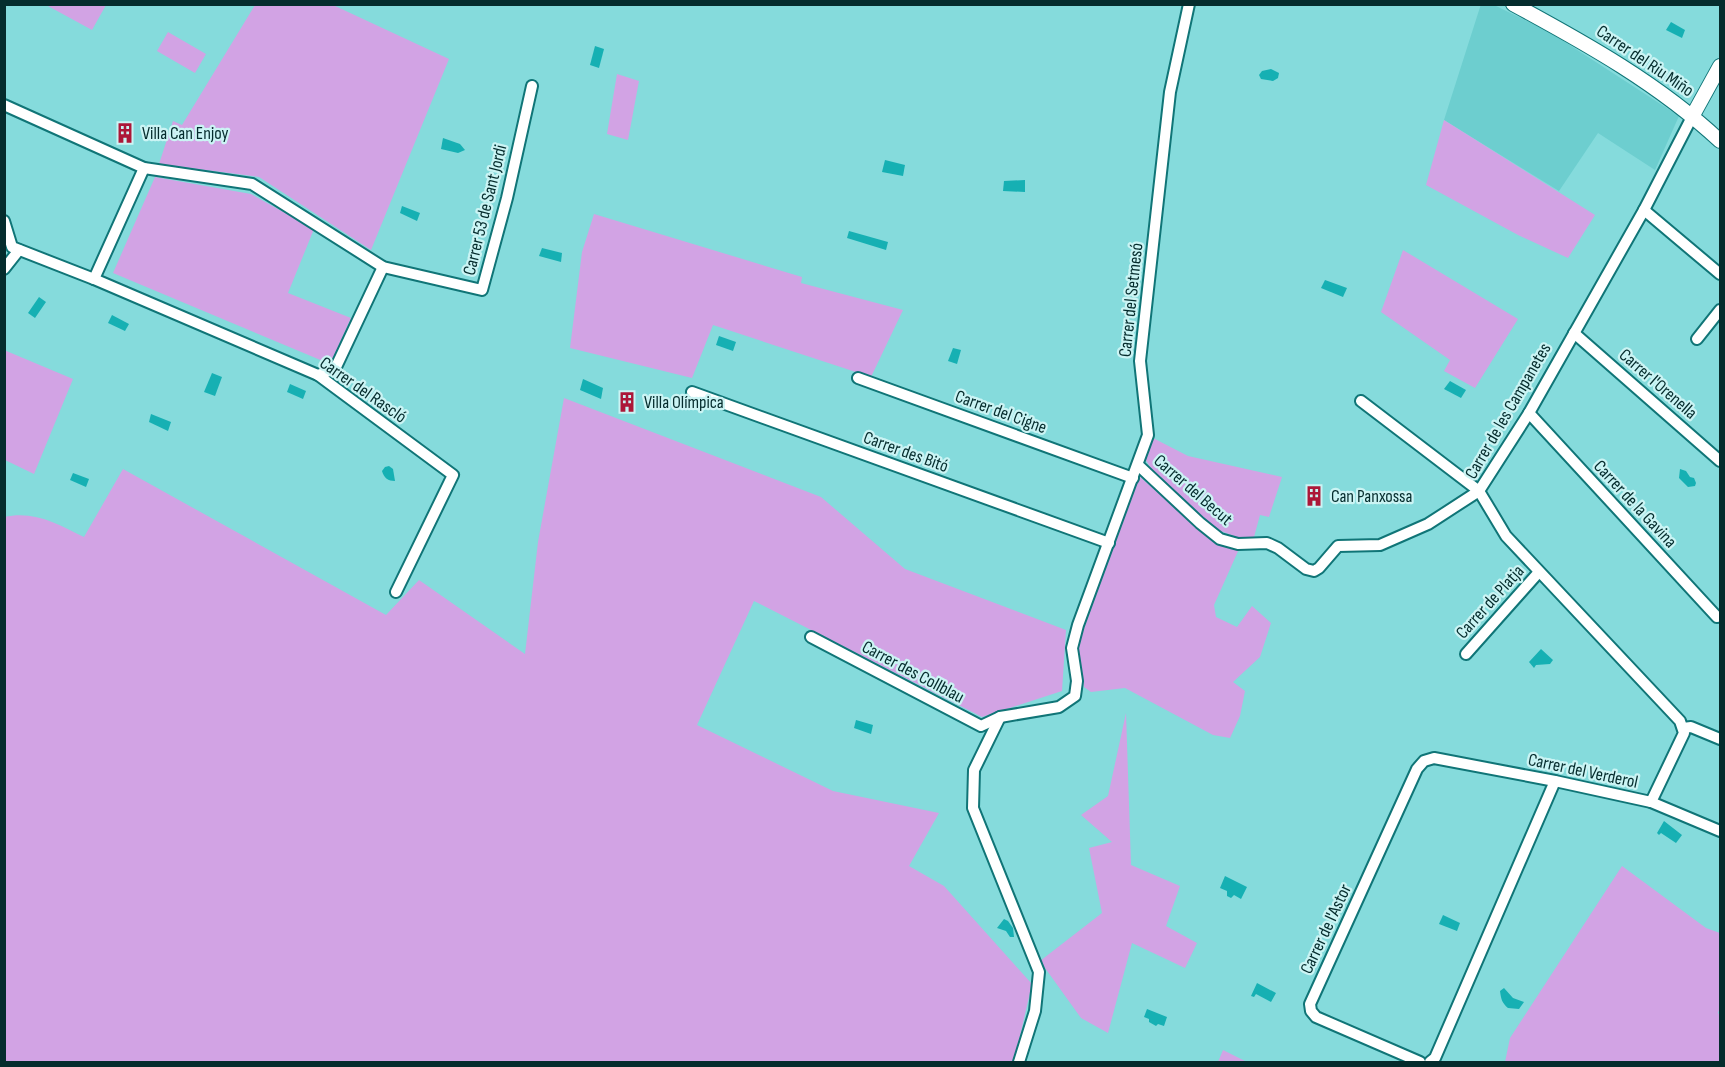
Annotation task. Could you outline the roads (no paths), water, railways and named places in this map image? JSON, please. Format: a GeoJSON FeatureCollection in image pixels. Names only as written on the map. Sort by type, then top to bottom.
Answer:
{"type":"FeatureCollection","features":[{"type":"Feature","properties":{"kind":"street","name":"Carrer del Setmesó"},"geometry":{"type":"LineString","coordinates":[[1000,717],[1059,707],[1075,696],[1077,681],[1072,648],[1080,620],[1148,435],[1140,361],[1170,92],[1189,4]]}},
{"type":"Feature","properties":{"kind":"street","name":"Carrer del Riu Miño"},"geometry":{"type":"LineString","coordinates":[[1513,4],[1536,10],[1652,85],[1693,115],[1720,141]]}},
{"type":"Feature","properties":{"kind":"street","name":"Carrer de les Campanetes"},"geometry":{"type":"LineString","coordinates":[[1683,728],[1680,721],[1506,536],[1479,491],[1529,413],[1644,210],[1720,66]]}},
{"type":"Feature","properties":{"kind":"street","name":"Carrer 53 de Sant Jordi"},"geometry":{"type":"LineString","coordinates":[[383,267],[482,290],[507,198],[531,86]]}},
{"type":"Feature","properties":{"kind":"street"},"geometry":{"type":"LineString","coordinates":[[4,105],[144,168],[252,184],[383,267],[336,369],[318,375]]}},
{"type":"Feature","properties":{"kind":"street"},"geometry":{"type":"LineString","coordinates":[[94,279],[144,168]]}},
{"type":"Feature","properties":{"kind":"street"},"geometry":{"type":"LineString","coordinates":[[1644,210],[1720,274]]}},
{"type":"Feature","properties":{"kind":"street"},"geometry":{"type":"LineString","coordinates":[[4,221],[12,247],[19,250],[4,269]]}},
{"type":"Feature","properties":{"kind":"street","name":"Carrer del Rascló"},"geometry":{"type":"LineString","coordinates":[[19,250],[94,279],[318,375],[453,475],[396,592]]}},
{"type":"Feature","properties":{"kind":"street"},"geometry":{"type":"LineString","coordinates":[[1697,339],[1720,310]]}},
{"type":"Feature","properties":{"kind":"street","name":"Carrer l'Orenella"},"geometry":{"type":"LineString","coordinates":[[1574,333],[1720,460]]}},
{"type":"Feature","properties":{"kind":"street","name":"Carrer del Cigne"},"geometry":{"type":"LineString","coordinates":[[858,378],[1134,478]]}},
{"type":"Feature","properties":{"kind":"street","name":"Carrer des Bitó"},"geometry":{"type":"LineString","coordinates":[[692,392],[1109,543]]}},
{"type":"Feature","properties":{"kind":"street"},"geometry":{"type":"LineString","coordinates":[[1361,401],[1479,491]]}},
{"type":"Feature","properties":{"kind":"street","name":"Carrer de la Gavina"},"geometry":{"type":"LineString","coordinates":[[1529,413],[1717,617]]}},
{"type":"Feature","properties":{"kind":"street","name":"Carrer del Becut"},"geometry":{"type":"LineString","coordinates":[[1138,465],[1200,524],[1220,539],[1238,544],[1267,543],[1278,548],[1306,569],[1314,571],[1320,568],[1338,546],[1380,544],[1428,524],[1479,491]]}},
{"type":"Feature","properties":{"kind":"street","name":"Carrer de Platja"},"geometry":{"type":"LineString","coordinates":[[1466,654],[1539,572]]}},
{"type":"Feature","properties":{"kind":"street","name":"Carrer des Collblau"},"geometry":{"type":"LineString","coordinates":[[811,637],[981,726],[1000,717]]}},
{"type":"Feature","properties":{"kind":"street"},"geometry":{"type":"LineString","coordinates":[[1000,717],[974,770],[973,808],[1039,972],[1035,1011],[1019,1062]]}},
{"type":"Feature","properties":{"kind":"street"},"geometry":{"type":"LineString","coordinates":[[1651,802],[1684,732],[1683,728],[1691,727],[1720,739]]}},
{"type":"Feature","properties":{"kind":"street","name":"Carrer del Verderol"},"geometry":{"type":"LineString","coordinates":[[1434,758],[1651,802],[1720,831]]}},
{"type":"Feature","properties":{"kind":"street","name":"Carrer de l'Astor"},"geometry":{"type":"LineString","coordinates":[[1420,1062],[1316,1017],[1311,1011],[1310,1004],[1417,770],[1424,761],[1434,758]]}},
{"type":"Feature","properties":{"kind":"street"},"geometry":{"type":"LineString","coordinates":[[1430,1062],[1435,1058],[1555,781]]}},
{"type":"Feature","properties":{"kind":"place","name":"Villa Can Enjoy"},"geometry":{"type":"Point","coordinates":[125,133]}},
{"type":"Feature","properties":{"kind":"place","name":"Villa Olímpica"},"geometry":{"type":"Point","coordinates":[627,402]}},
{"type":"Feature","properties":{"kind":"place","name":"Can Panxossa"},"geometry":{"type":"Point","coordinates":[1314,496]}}]}
